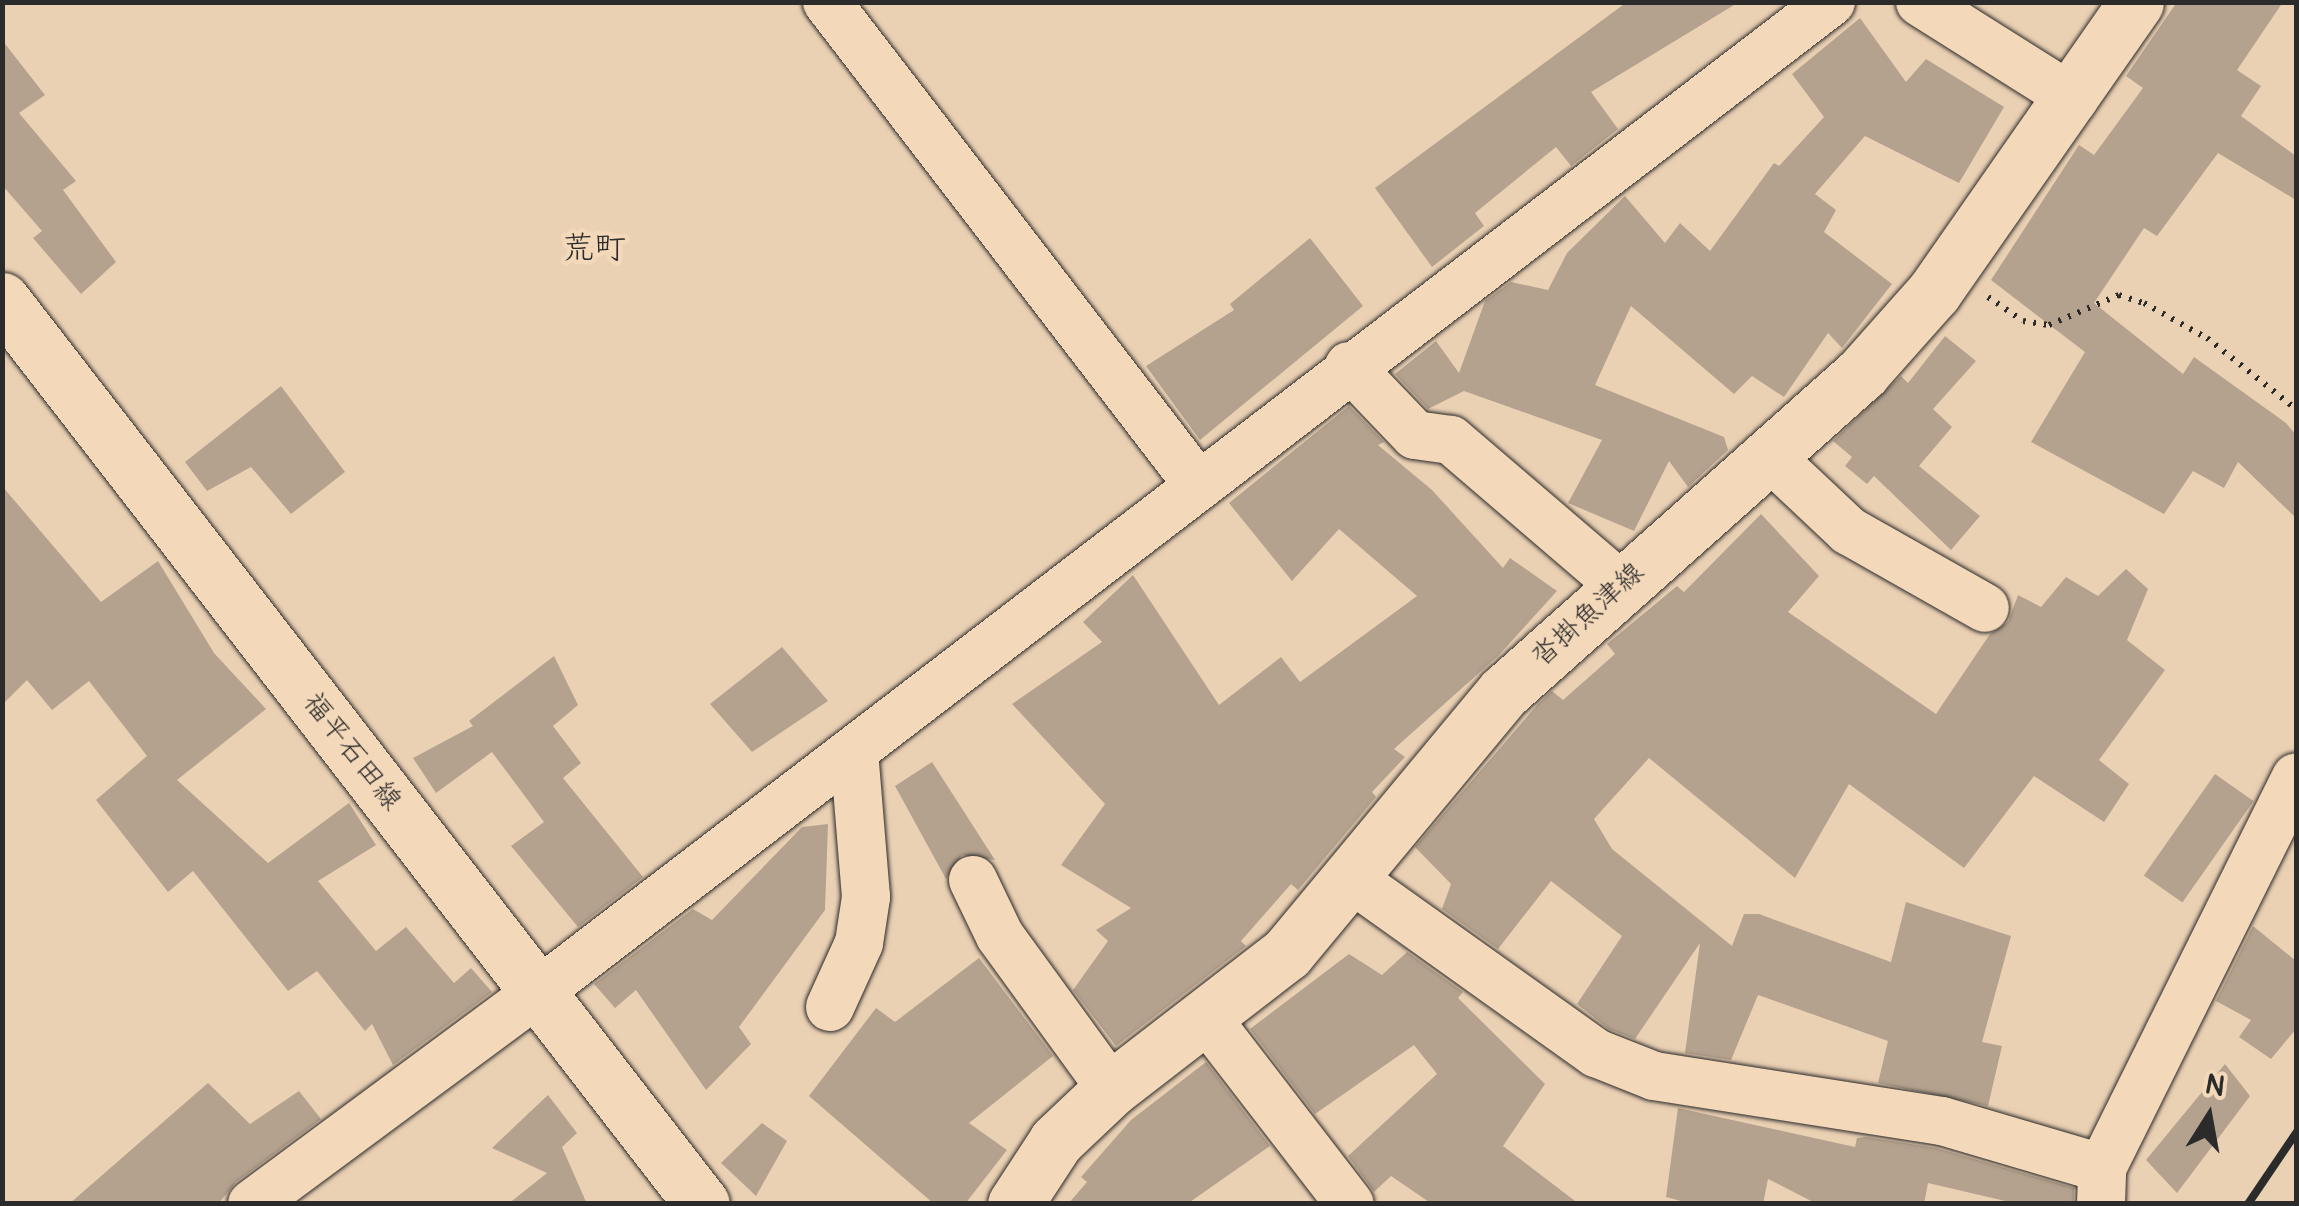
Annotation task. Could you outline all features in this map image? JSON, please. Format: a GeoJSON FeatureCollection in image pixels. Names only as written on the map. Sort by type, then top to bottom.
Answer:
{"type":"FeatureCollection","features":[{"type":"Feature","properties":{"kind":"main road","name":"沓掛魚津線"},"geometry":{"type":"LineString","coordinates":[[1014,1204],[1056,1140],[1112,1089],[1287,954],[1504,692],[1620,584],[1862,373],[1950,270],[2074,98],[2136,2]]}},
{"type":"Feature","properties":{"kind":"main road","name":"福平石田線"},"geometry":{"type":"LineString","coordinates":[[2,300],[702,1204]]}},
{"type":"Feature","properties":{"kind":"street"},"geometry":{"type":"LineString","coordinates":[[826,2],[1199,486]]}},
{"type":"Feature","properties":{"kind":"street"},"geometry":{"type":"LineString","coordinates":[[252,1204],[538,993],[1199,486],[1349,366],[1831,2]]}},
{"type":"Feature","properties":{"kind":"street"},"geometry":{"type":"LineString","coordinates":[[1920,2],[2074,98]]}},
{"type":"Feature","properties":{"kind":"street"},"geometry":{"type":"LineString","coordinates":[[1349,366],[1415,435],[1451,440],[1620,584]]}},
{"type":"Feature","properties":{"kind":"street"},"geometry":{"type":"LineString","coordinates":[[1768,455],[1849,531],[1985,608]]}},
{"type":"Feature","properties":{"kind":"street"},"geometry":{"type":"LineString","coordinates":[[830,1007],[858,943],[866,897],[854,750]]}},
{"type":"Feature","properties":{"kind":"street"},"geometry":{"type":"LineString","coordinates":[[1352,879],[1596,1052],[1654,1076],[1942,1120],[2102,1186],[2296,777]]}},
{"type":"Feature","properties":{"kind":"street"},"geometry":{"type":"LineString","coordinates":[[973,880],[1000,936],[1112,1089]]}},
{"type":"Feature","properties":{"kind":"street"},"geometry":{"type":"LineString","coordinates":[[1205,1016],[1350,1204]]}},
{"type":"Feature","properties":{"kind":"path"},"geometry":{"type":"LineString","coordinates":[[1950,270],[2023,321],[2048,325],[2119,295],[2144,304],[2207,338],[2296,409]]}},
{"type":"Feature","properties":{"kind":"building"},"geometry":{"type":"Polygon","coordinates":[[[1627,2],[1739,2],[1591,92],[1618,129],[1571,166],[1556,147],[1475,213],[1484,226],[1432,267],[1375,188],[1627,2]]]}},
{"type":"Feature","properties":{"kind":"building"},"geometry":{"type":"Polygon","coordinates":[[[2177,2],[2283,2],[2237,70],[2261,86],[2241,116],[2296,156],[2296,200],[2218,153],[2157,236],[2144,228],[2094,303],[2183,374],[2194,357],[2286,423],[2296,435],[2296,518],[2238,462],[2224,488],[2193,471],[2164,514],[2031,442],[2085,352],[1991,280],[2079,145],[2094,155],[2143,88],[2126,76],[2177,2]]]}},
{"type":"Feature","properties":{"kind":"building"},"geometry":{"type":"Polygon","coordinates":[[[1860,18],[1906,82],[1926,59],[2004,107],[1959,183],[1865,136],[1815,194],[1836,210],[1824,232],[1892,284],[1842,348],[1828,333],[1784,397],[1752,376],[1734,394],[1631,306],[1595,385],[1724,437],[1728,450],[1688,487],[1669,461],[1634,531],[1568,503],[1602,440],[1464,391],[1428,409],[1395,374],[1436,341],[1459,373],[1485,301],[1511,282],[1548,290],[1567,253],[1625,196],[1665,243],[1680,223],[1710,251],[1774,163],[1779,166],[1824,117],[1792,74],[1860,18]]]}},
{"type":"Feature","properties":{"kind":"building"},"geometry":{"type":"Polygon","coordinates":[[[2,40],[45,95],[19,113],[76,181],[63,190],[116,262],[81,294],[33,238],[42,231],[2,185],[2,40]]]}},
{"type":"Feature","properties":{"kind":"building"},"geometry":{"type":"Polygon","coordinates":[[[1310,238],[1363,306],[1200,440],[1146,366],[1234,310],[1230,304],[1310,238]]]}},
{"type":"Feature","properties":{"kind":"building"},"geometry":{"type":"Polygon","coordinates":[[[1945,336],[1976,361],[1933,409],[1952,427],[1919,466],[1980,516],[1951,550],[1874,476],[1867,484],[1845,466],[1852,457],[1833,441],[1901,376],[1908,383],[1945,336]]]}},
{"type":"Feature","properties":{"kind":"building"},"geometry":{"type":"Polygon","coordinates":[[[281,386],[345,472],[291,514],[251,467],[207,491],[185,462],[281,386]]]}},
{"type":"Feature","properties":{"kind":"building"},"geometry":{"type":"Polygon","coordinates":[[[1349,406],[1384,442],[1378,445],[1432,490],[1503,568],[1510,558],[1557,591],[1499,655],[1394,749],[1405,757],[1372,792],[1376,797],[1298,890],[1291,884],[1241,941],[1246,946],[1116,1046],[1073,990],[1108,941],[1096,930],[1131,908],[1061,865],[1105,804],[1012,704],[1102,642],[1083,622],[1133,575],[1219,705],[1281,657],[1300,682],[1417,596],[1339,529],[1292,581],[1229,503],[1349,406]]]}},
{"type":"Feature","properties":{"kind":"building"},"geometry":{"type":"Polygon","coordinates":[[[2,486],[101,602],[158,561],[214,653],[266,709],[177,780],[268,863],[349,803],[376,845],[318,881],[376,951],[406,927],[454,983],[471,968],[492,992],[393,1065],[372,1024],[365,1031],[317,971],[288,991],[193,871],[168,892],[96,800],[147,756],[89,681],[52,710],[27,680],[2,705],[2,486]]]}},
{"type":"Feature","properties":{"kind":"building"},"geometry":{"type":"Polygon","coordinates":[[[1761,514],[1819,576],[1788,612],[1936,714],[1990,634],[2008,622],[2018,595],[2041,607],[2066,577],[2098,596],[2126,569],[2148,589],[2127,640],[2165,670],[2099,760],[2129,784],[2104,822],[2034,776],[1964,868],[1849,784],[1795,878],[1649,758],[1594,819],[1612,849],[1732,946],[1744,914],[1759,914],[1891,962],[1906,902],[2011,936],[1982,1042],[2002,1046],[1988,1106],[1878,1083],[1888,1041],[1758,995],[1731,1060],[1685,1053],[1700,943],[1635,1039],[1609,1029],[1577,1004],[1622,936],[1551,881],[1498,949],[1442,909],[1451,884],[1415,847],[1538,704],[1552,691],[1563,700],[1615,654],[1607,644],[1677,586],[1684,592],[1761,514]]]}},
{"type":"Feature","properties":{"kind":"building"},"geometry":{"type":"Polygon","coordinates":[[[782,647],[828,701],[752,752],[710,704],[782,647]]]}},
{"type":"Feature","properties":{"kind":"building"},"geometry":{"type":"Polygon","coordinates":[[[554,656],[578,705],[553,726],[581,763],[563,778],[643,877],[578,927],[511,846],[544,822],[492,752],[436,793],[413,758],[473,726],[469,721],[554,656]]]}},
{"type":"Feature","properties":{"kind":"building"},"geometry":{"type":"Polygon","coordinates":[[[932,762],[995,860],[962,855],[946,879],[895,786],[932,762]]]}},
{"type":"Feature","properties":{"kind":"building"},"geometry":{"type":"Polygon","coordinates":[[[2215,774],[2254,801],[2182,903],[2144,876],[2215,774]]]}},
{"type":"Feature","properties":{"kind":"building"},"geometry":{"type":"Polygon","coordinates":[[[828,824],[825,910],[739,1027],[751,1044],[706,1090],[636,990],[615,1008],[594,984],[693,909],[712,920],[802,827],[828,824]]]}},
{"type":"Feature","properties":{"kind":"building"},"geometry":{"type":"Polygon","coordinates":[[[2253,926],[2296,961],[2296,1029],[2271,1059],[2239,1037],[2251,1020],[2216,1001],[2253,926]]]}},
{"type":"Feature","properties":{"kind":"building"},"geometry":{"type":"Polygon","coordinates":[[[1407,952],[1463,992],[1458,998],[1545,1084],[1503,1146],[1579,1204],[1432,1204],[1391,1176],[1374,1192],[1348,1156],[1437,1074],[1414,1045],[1315,1114],[1250,1029],[1349,954],[1382,975],[1407,952]]]}},
{"type":"Feature","properties":{"kind":"building"},"geometry":{"type":"Polygon","coordinates":[[[979,958],[1053,1056],[969,1123],[1007,1150],[965,1204],[934,1204],[809,1096],[876,1008],[895,1022],[979,958]]]}},
{"type":"Feature","properties":{"kind":"building"},"geometry":{"type":"Polygon","coordinates":[[[1206,1062],[1270,1146],[1187,1204],[1068,1204],[1087,1182],[1081,1177],[1131,1120],[1206,1062]]]}},
{"type":"Feature","properties":{"kind":"building"},"geometry":{"type":"Polygon","coordinates":[[[2225,1064],[2250,1096],[2177,1193],[2146,1160],[2225,1064]]]}},
{"type":"Feature","properties":{"kind":"building"},"geometry":{"type":"Polygon","coordinates":[[[208,1083],[250,1124],[299,1091],[321,1119],[236,1182],[218,1204],[69,1204],[208,1083]]]}},
{"type":"Feature","properties":{"kind":"building"},"geometry":{"type":"Polygon","coordinates":[[[548,1095],[577,1133],[562,1147],[587,1204],[508,1204],[547,1173],[492,1148],[548,1095]]]}},
{"type":"Feature","properties":{"kind":"building"},"geometry":{"type":"Polygon","coordinates":[[[1678,1108],[1855,1147],[1857,1138],[1866,1137],[1936,1148],[2074,1188],[2074,1204],[2018,1204],[1928,1183],[1924,1204],[1817,1204],[1768,1179],[1763,1204],[1692,1204],[1666,1197],[1678,1108]]]}},
{"type":"Feature","properties":{"kind":"building"},"geometry":{"type":"Polygon","coordinates":[[[762,1123],[787,1141],[756,1196],[721,1163],[762,1123]]]}},
{"type":"Feature","properties":{"kind":"railway"},"geometry":{"type":"LineString","coordinates":[[2248,1204],[2296,1133]]}},
{"type":"Feature","properties":{"kind":"district","name":"荒町"},"geometry":{"type":"Point","coordinates":[594,248]}}]}
